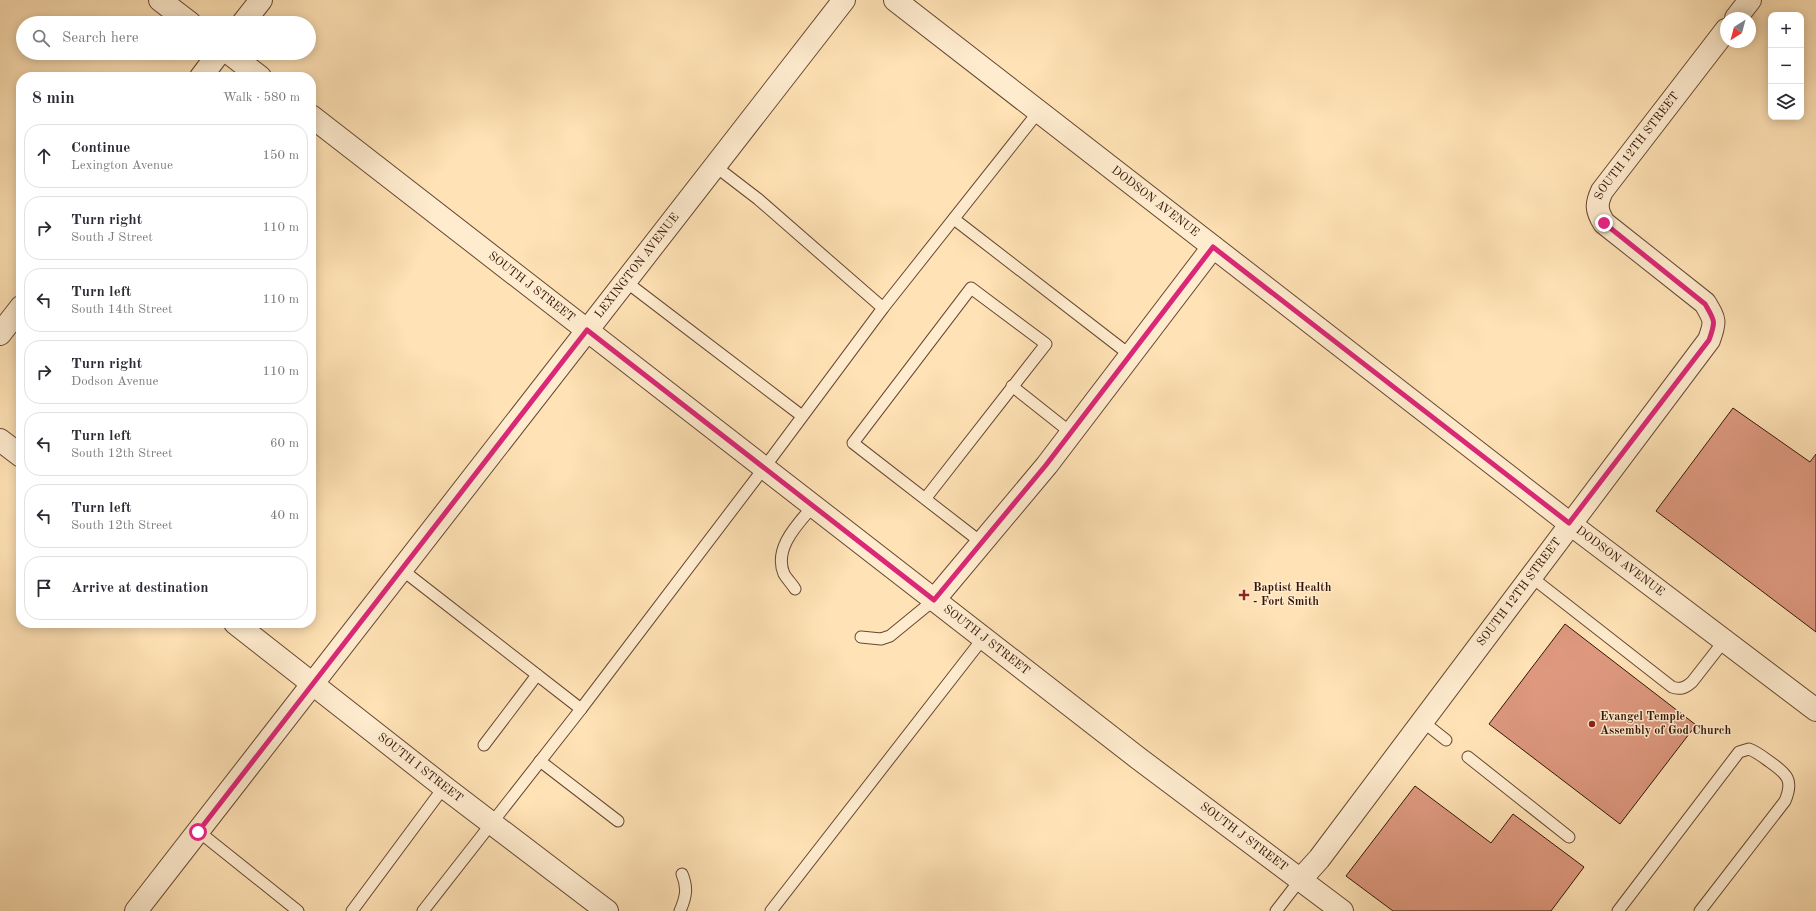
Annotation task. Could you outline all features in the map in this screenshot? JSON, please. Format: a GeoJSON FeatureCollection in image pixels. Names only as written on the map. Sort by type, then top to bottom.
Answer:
{"type":"FeatureCollection","features":[{"type":"Feature","properties":{"kind":"street"},"geometry":{"type":"LineString","coordinates":[[160,0],[181,16]]}},
{"type":"Feature","properties":{"kind":"street"},"geometry":{"type":"LineString","coordinates":[[248,16],[261,0]]}},
{"type":"Feature","properties":{"kind":"street","name":"LEXINGTON AVENUE"},"geometry":{"type":"LineString","coordinates":[[136,911],[844,0]]}},
{"type":"Feature","properties":{"kind":"street","name":"DODSON AVENUE"},"geometry":{"type":"LineString","coordinates":[[895,0],[1569,523],[1816,710]]}},
{"type":"Feature","properties":{"kind":"street"},"geometry":{"type":"LineString","coordinates":[[1741,12],[1750,0]]}},
{"type":"Feature","properties":{"kind":"street","name":"SOUTH 12TH STREET"},"geometry":{"type":"LineString","coordinates":[[1300,880],[1319,859],[1569,523],[1709,340],[1714,325],[1712,316],[1705,304],[1604,223],[1597,213],[1597,202],[1602,190],[1720,38]]}},
{"type":"Feature","properties":{"kind":"street"},"geometry":{"type":"LineString","coordinates":[[205,72],[214,60]]}},
{"type":"Feature","properties":{"kind":"street"},"geometry":{"type":"LineString","coordinates":[[238,60],[254,72]]}},
{"type":"Feature","properties":{"kind":"street","name":"SOUTH J STREET"},"geometry":{"type":"LineString","coordinates":[[316,120],[1138,758],[1342,911]]}},
{"type":"Feature","properties":{"kind":"street"},"geometry":{"type":"LineString","coordinates":[[934,600],[1046,465],[1213,247]]}},
{"type":"Feature","properties":{"kind":"street"},"geometry":{"type":"LineString","coordinates":[[0,334],[16,313]]}},
{"type":"Feature","properties":{"kind":"street"},"geometry":{"type":"LineString","coordinates":[[0,440],[16,452]]}},
{"type":"Feature","properties":{"kind":"street","name":"SOUTH I STREET"},"geometry":{"type":"LineString","coordinates":[[242,628],[444,787],[607,911]]}},
{"type":"Feature","properties":{"kind":"lane"},"geometry":{"type":"LineString","coordinates":[[423,911],[581,709],[883,308],[1039,112]]}},
{"type":"Feature","properties":{"kind":"lane"},"geometry":{"type":"LineString","coordinates":[[715,166],[758,199],[883,308]]}},
{"type":"Feature","properties":{"kind":"lane"},"geometry":{"type":"LineString","coordinates":[[954,219],[1130,355]]}},
{"type":"Feature","properties":{"kind":"lane"},"geometry":{"type":"LineString","coordinates":[[625,281],[802,416]]}},
{"type":"Feature","properties":{"kind":"lane"},"geometry":{"type":"LineString","coordinates":[[926,500],[1012,386],[1046,344],[971,288],[853,443],[926,500],[982,543]]}},
{"type":"Feature","properties":{"kind":"lane"},"geometry":{"type":"LineString","coordinates":[[1012,386],[1070,432]]}},
{"type":"Feature","properties":{"kind":"lane"},"geometry":{"type":"LineString","coordinates":[[795,589],[784,574],[781,560],[782,551],[790,535],[813,506]]}},
{"type":"Feature","properties":{"kind":"lane"},"geometry":{"type":"LineString","coordinates":[[402,569],[581,709]]}},
{"type":"Feature","properties":{"kind":"lane"},"geometry":{"type":"LineString","coordinates":[[1530,576],[1672,687],[1678,689],[1686,687],[1692,682],[1724,641]]}},
{"type":"Feature","properties":{"kind":"lane"},"geometry":{"type":"LineString","coordinates":[[861,637],[881,639],[890,636],[934,600]]}},
{"type":"Feature","properties":{"kind":"lane"},"geometry":{"type":"LineString","coordinates":[[771,911],[984,637]]}},
{"type":"Feature","properties":{"kind":"lane"},"geometry":{"type":"LineString","coordinates":[[484,745],[538,675]]}},
{"type":"Feature","properties":{"kind":"lane"},"geometry":{"type":"LineString","coordinates":[[1422,721],[1446,740]]}},
{"type":"Feature","properties":{"kind":"lane"},"geometry":{"type":"LineString","coordinates":[[1618,911],[1739,752],[1749,749],[1785,773],[1789,781],[1790,790],[1785,801],[1700,911]]}},
{"type":"Feature","properties":{"kind":"lane"},"geometry":{"type":"LineString","coordinates":[[1468,757],[1569,837]]}},
{"type":"Feature","properties":{"kind":"lane"},"geometry":{"type":"LineString","coordinates":[[540,762],[618,821]]}},
{"type":"Feature","properties":{"kind":"lane"},"geometry":{"type":"LineString","coordinates":[[352,911],[444,787]]}},
{"type":"Feature","properties":{"kind":"lane"},"geometry":{"type":"LineString","coordinates":[[198,832],[298,911]]}},
{"type":"Feature","properties":{"kind":"lane"},"geometry":{"type":"LineString","coordinates":[[680,911],[685,900],[687,890],[682,874]]}},
{"type":"Feature","properties":{"kind":"lane"},"geometry":{"type":"LineString","coordinates":[[1276,911],[1300,880]]}},
{"type":"Feature","properties":{"kind":"building"},"geometry":{"type":"Polygon","coordinates":[[[1733,408],[1810,462],[1816,454],[1816,632],[1656,511],[1733,408]]]}},
{"type":"Feature","properties":{"kind":"building","name":"Evangel Temple Assembly of God Church"},"geometry":{"type":"Polygon","coordinates":[[[1565,624],[1696,725],[1620,824],[1489,724],[1565,624]]]}},
{"type":"Feature","properties":{"kind":"building"},"geometry":{"type":"Polygon","coordinates":[[[1415,786],[1491,843],[1513,814],[1584,867],[1551,911],[1393,911],[1346,876],[1415,786]]]}},
{"type":"Feature","properties":{"kind":"place","name":"Baptist Health - Fort Smith"},"geometry":{"type":"Point","coordinates":[1244,595]}},
{"type":"Feature","properties":{"kind":"place","name":"Evangel Temple Assembly of God Church"},"geometry":{"type":"Point","coordinates":[1592,724]}},
{"type":"Feature","properties":{"kind":"route"},"geometry":{"type":"LineString","coordinates":[[198,832],[587,330],[934,600],[1046,465],[1213,247],[1569,523],[1709,340],[1714,325],[1712,316],[1705,304],[1604,223]]}}]}
